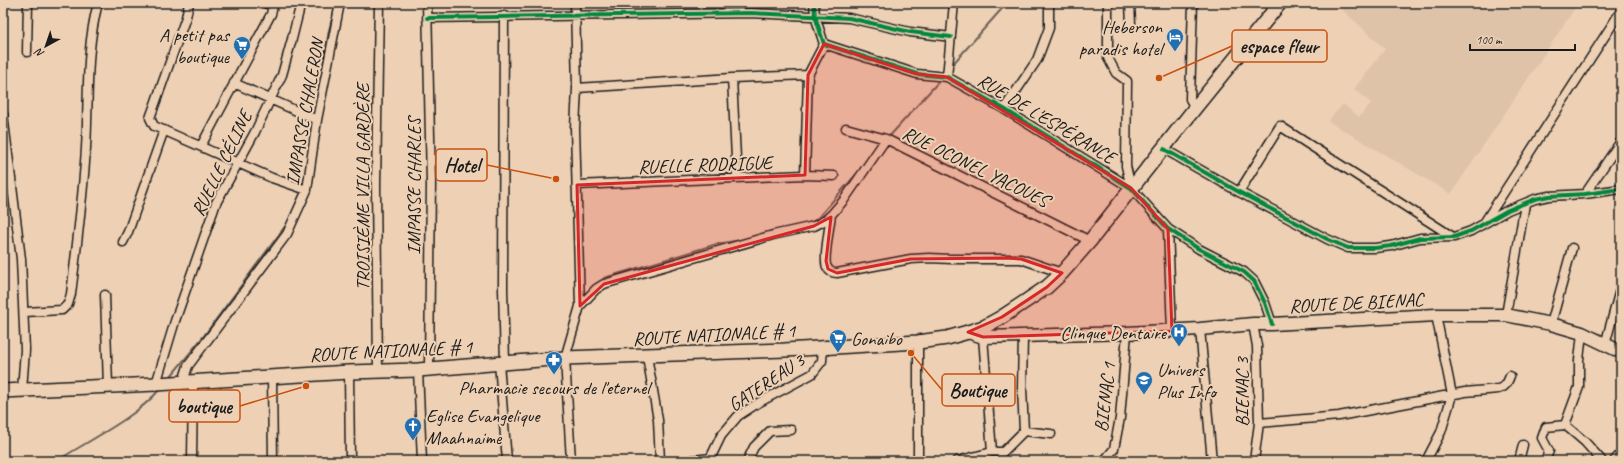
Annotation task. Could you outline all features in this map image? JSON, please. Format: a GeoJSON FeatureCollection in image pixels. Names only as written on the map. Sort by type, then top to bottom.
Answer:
{"type":"FeatureCollection","features":[{"type":"Feature","properties":{"kind":"main road","name":"ROUTE NATIONALE # 1"},"geometry":{"type":"LineString","coordinates":[[3,391],[424,369],[502,363],[565,368],[647,356],[918,342],[946,338],[968,332],[984,327],[1002,317],[1047,286],[1062,273],[1090,241],[1280,3]]}},
{"type":"Feature","properties":{"kind":"main road","name":"ROUTE DE BIENAC"},"geometry":{"type":"LineString","coordinates":[[968,332],[983,337],[1127,333],[1172,331],[1253,324],[1436,315],[1506,315],[1552,324],[1582,334],[1621,352]]}},
{"type":"Feature","properties":{"kind":"street"},"geometry":{"type":"LineString","coordinates":[[27,52],[28,3]]}},
{"type":"Feature","properties":{"kind":"street"},"geometry":{"type":"LineString","coordinates":[[25,312],[62,310],[68,304],[71,294],[80,226],[86,147],[87,73],[93,21],[98,3]]}},
{"type":"Feature","properties":{"kind":"street"},"geometry":{"type":"LineString","coordinates":[[189,3],[186,17],[150,118],[154,126],[272,178],[307,190]]}},
{"type":"Feature","properties":{"kind":"street"},"geometry":{"type":"LineString","coordinates":[[201,146],[271,14],[273,6],[265,3]]}},
{"type":"Feature","properties":{"kind":"street","name":"RUELLE CÉLINE"},"geometry":{"type":"LineString","coordinates":[[156,384],[175,322],[216,203],[255,132],[282,75],[301,3]]}},
{"type":"Feature","properties":{"kind":"street","name":"IMPASSE CHALERON"},"geometry":{"type":"LineString","coordinates":[[192,461],[188,366],[287,234],[307,190],[317,120],[340,3]]}},
{"type":"Feature","properties":{"kind":"street","name":"TROISIÈME VILLA GARDÈRE"},"geometry":{"type":"LineString","coordinates":[[378,371],[376,185],[379,3]]}},
{"type":"Feature","properties":{"kind":"street","name":"IMPASSE CHARLES"},"geometry":{"type":"LineString","coordinates":[[422,461],[431,182],[427,3]]}},
{"type":"Feature","properties":{"kind":"street"},"geometry":{"type":"LineString","coordinates":[[571,461],[565,368],[580,306],[575,128],[577,88],[574,17],[575,3]]}},
{"type":"Feature","properties":{"kind":"street"},"geometry":{"type":"LineString","coordinates":[[805,175],[808,75],[824,44],[815,16],[814,3]]}},
{"type":"Feature","properties":{"kind":"street"},"geometry":{"type":"LineString","coordinates":[[824,44],[917,74],[947,77],[954,3]]}},
{"type":"Feature","properties":{"kind":"street"},"geometry":{"type":"LineString","coordinates":[[1004,109],[1037,60],[1049,28],[1048,3]]}},
{"type":"Feature","properties":{"kind":"street"},"geometry":{"type":"LineString","coordinates":[[1108,3],[1108,58],[1116,73],[1127,81],[1126,166],[1131,188],[1168,229],[1199,249],[1244,272],[1254,281],[1265,303],[1272,324]]}},
{"type":"Feature","properties":{"kind":"street"},"geometry":{"type":"LineString","coordinates":[[1130,3],[1131,24]]}},
{"type":"Feature","properties":{"kind":"street"},"geometry":{"type":"LineString","coordinates":[[1193,3],[1190,100],[1195,108]]}},
{"type":"Feature","properties":{"kind":"street"},"geometry":{"type":"LineString","coordinates":[[1482,225],[1621,11]]}},
{"type":"Feature","properties":{"kind":"street"},"geometry":{"type":"LineString","coordinates":[[427,18],[504,16],[574,17],[674,13],[743,13],[849,18],[910,32],[951,37]]}},
{"type":"Feature","properties":{"kind":"street"},"geometry":{"type":"LineString","coordinates":[[504,16],[502,363],[507,461]]}},
{"type":"Feature","properties":{"kind":"street"},"geometry":{"type":"LineString","coordinates":[[577,88],[732,78],[808,75]]}},
{"type":"Feature","properties":{"kind":"street","name":"RUE DE L'ESPÉRANCE"},"geometry":{"type":"LineString","coordinates":[[947,77],[1004,109],[1131,188]]}},
{"type":"Feature","properties":{"kind":"street"},"geometry":{"type":"LineString","coordinates":[[732,78],[737,178]]}},
{"type":"Feature","properties":{"kind":"street"},"geometry":{"type":"LineString","coordinates":[[234,83],[317,120]]}},
{"type":"Feature","properties":{"kind":"street"},"geometry":{"type":"LineString","coordinates":[[3,114],[21,259],[25,312],[26,350],[22,390]]}},
{"type":"Feature","properties":{"kind":"street"},"geometry":{"type":"LineString","coordinates":[[1238,192],[1280,126],[1454,237]]}},
{"type":"Feature","properties":{"kind":"street","name":"RUE OCONEL YACOUES"},"geometry":{"type":"LineString","coordinates":[[846,128],[886,139],[1090,241]]}},
{"type":"Feature","properties":{"kind":"street"},"geometry":{"type":"LineString","coordinates":[[123,242],[128,232],[164,130]]}},
{"type":"Feature","properties":{"kind":"street"},"geometry":{"type":"LineString","coordinates":[[580,306],[596,289],[604,284],[773,235],[814,226],[824,221],[844,200],[886,139]]}},
{"type":"Feature","properties":{"kind":"street"},"geometry":{"type":"LineString","coordinates":[[1585,194],[1621,141]]}},
{"type":"Feature","properties":{"kind":"street"},"geometry":{"type":"LineString","coordinates":[[1164,148],[1238,192],[1327,239],[1348,248],[1391,246],[1420,238],[1454,237],[1482,225],[1508,210],[1535,199],[1549,196],[1585,194],[1621,189]]}},
{"type":"Feature","properties":{"kind":"street","name":"RUELLE RODRIGUE"},"geometry":{"type":"LineString","coordinates":[[577,185],[805,175],[834,176]]}},
{"type":"Feature","properties":{"kind":"street"},"geometry":{"type":"LineString","coordinates":[[1506,315],[1524,204]]}},
{"type":"Feature","properties":{"kind":"street"},"geometry":{"type":"LineString","coordinates":[[831,215],[826,261],[828,270],[832,273],[911,259],[929,258],[1021,259],[1062,273]]}},
{"type":"Feature","properties":{"kind":"street"},"geometry":{"type":"LineString","coordinates":[[1168,229],[1172,331]]}},
{"type":"Feature","properties":{"kind":"street"},"geometry":{"type":"LineString","coordinates":[[1552,324],[1572,248]]}},
{"type":"Feature","properties":{"kind":"street"},"geometry":{"type":"LineString","coordinates":[[1605,345],[1621,286]]}},
{"type":"Feature","properties":{"kind":"street"},"geometry":{"type":"LineString","coordinates":[[105,295],[108,386]]}},
{"type":"Feature","properties":{"kind":"street"},"geometry":{"type":"LineString","coordinates":[[1424,461],[1427,459],[1441,432],[1452,394],[1436,315]]}},
{"type":"Feature","properties":{"kind":"street","name":"BIENAC 3"},"geometry":{"type":"LineString","coordinates":[[1253,324],[1257,346],[1259,423],[1254,461]]}},
{"type":"Feature","properties":{"kind":"street"},"geometry":{"type":"LineString","coordinates":[[1200,329],[1212,461]]}},
{"type":"Feature","properties":{"kind":"street","name":"BIENAC 1"},"geometry":{"type":"LineString","coordinates":[[1104,461],[1114,449],[1120,418],[1127,333]]}},
{"type":"Feature","properties":{"kind":"street"},"geometry":{"type":"LineString","coordinates":[[1565,425],[1579,387],[1579,360],[1582,334]]}},
{"type":"Feature","properties":{"kind":"street"},"geometry":{"type":"LineString","coordinates":[[957,461],[992,452],[1003,452],[1024,431],[1022,388],[1023,336]]}},
{"type":"Feature","properties":{"kind":"street"},"geometry":{"type":"LineString","coordinates":[[983,337],[990,406],[992,452]]}},
{"type":"Feature","properties":{"kind":"street"},"geometry":{"type":"LineString","coordinates":[[918,342],[918,455]]}},
{"type":"Feature","properties":{"kind":"street","name":"GATEREAU 3"},"geometry":{"type":"LineString","coordinates":[[710,460],[721,436],[738,416],[763,400],[812,374],[822,361],[823,348]]}},
{"type":"Feature","properties":{"kind":"street"},"geometry":{"type":"LineString","coordinates":[[647,356],[658,420],[660,461]]}},
{"type":"Feature","properties":{"kind":"street"},"geometry":{"type":"LineString","coordinates":[[349,372],[350,461]]}},
{"type":"Feature","properties":{"kind":"street"},"geometry":{"type":"LineString","coordinates":[[272,376],[273,461]]}},
{"type":"Feature","properties":{"kind":"street"},"geometry":{"type":"LineString","coordinates":[[1259,423],[1339,416],[1452,394],[1504,387],[1510,376]]}},
{"type":"Feature","properties":{"kind":"street"},"geometry":{"type":"LineString","coordinates":[[1545,461],[1549,451],[1542,438],[1546,427],[1565,425],[1585,442],[1602,461]]}},
{"type":"Feature","properties":{"kind":"street"},"geometry":{"type":"LineString","coordinates":[[746,461],[754,447],[770,431],[791,430]]}},
{"type":"Feature","properties":{"kind":"street"},"geometry":{"type":"LineString","coordinates":[[1024,431],[1051,434]]}},
{"type":"Feature","properties":{"kind":"street"},"geometry":{"type":"LineString","coordinates":[[1519,461],[1523,445]]}},
{"type":"Feature","properties":{"kind":"street"},"geometry":{"type":"LineString","coordinates":[[1614,461],[1621,453]]}},
{"type":"Feature","properties":{"kind":"street"},"geometry":{"type":"LineString","coordinates":[[684,461],[710,460]]}},
{"type":"Feature","properties":{"kind":"highlighted area"},"geometry":{"type":"Polygon","coordinates":[[[824,44],[917,74],[947,77],[1131,188],[1168,229],[1172,331],[983,337],[968,332],[1002,317],[1047,287],[1062,273],[1021,259],[1005,258],[911,259],[837,273],[828,269],[826,261],[831,217],[814,226],[604,284],[580,306],[577,185],[805,175],[808,75],[824,44]]]}},
{"type":"Feature","properties":{"kind":"shaded area"},"geometry":{"type":"Polygon","coordinates":[[[1335,3],[1567,3],[1575,8],[1451,194],[1328,121],[1343,104],[1359,117],[1371,103],[1354,89],[1385,49],[1335,3]]]}},
{"type":"Feature","properties":{"kind":"waterway"},"geometry":{"type":"LineString","coordinates":[[317,101],[329,30],[336,3]]}},
{"type":"Feature","properties":{"kind":"waterway"},"geometry":{"type":"LineString","coordinates":[[951,66],[1007,3]]}},
{"type":"Feature","properties":{"kind":"waterway"},"geometry":{"type":"LineString","coordinates":[[888,138],[941,79]]}},
{"type":"Feature","properties":{"kind":"waterway"},"geometry":{"type":"LineString","coordinates":[[808,223],[815,221],[861,169]]}},
{"type":"Feature","properties":{"kind":"waterway"},"geometry":{"type":"LineString","coordinates":[[303,186],[306,170]]}},
{"type":"Feature","properties":{"kind":"waterway"},"geometry":{"type":"LineString","coordinates":[[292,213],[302,190]]}},
{"type":"Feature","properties":{"kind":"waterway"},"geometry":{"type":"LineString","coordinates":[[171,376],[203,337],[289,221]]}},
{"type":"Feature","properties":{"kind":"waterway"},"geometry":{"type":"LineString","coordinates":[[601,282],[604,278],[717,244],[747,239]]}},
{"type":"Feature","properties":{"kind":"waterway"},"geometry":{"type":"LineString","coordinates":[[57,461],[112,428],[138,410],[160,389]]}},
{"type":"Feature","properties":{"kind":"cycle path"},"geometry":{"type":"LineString","coordinates":[[814,3],[815,16],[824,44],[917,74],[947,77],[1004,109],[1131,188],[1168,229],[1199,249],[1244,272],[1254,281],[1265,303],[1272,324]]}},
{"type":"Feature","properties":{"kind":"cycle path"},"geometry":{"type":"LineString","coordinates":[[427,18],[751,13],[849,18],[910,32],[951,37]]}},
{"type":"Feature","properties":{"kind":"cycle path"},"geometry":{"type":"LineString","coordinates":[[1164,149],[1239,192],[1327,239],[1348,248],[1375,248],[1391,246],[1420,238],[1454,237],[1471,231],[1508,210],[1535,199],[1549,196],[1585,194],[1621,189]]}},
{"type":"Feature","properties":{"kind":"place","name":"Heberson paradis hotel"},"geometry":{"type":"Point","coordinates":[1175,52]}},
{"type":"Feature","properties":{"kind":"place","name":"A petit pas boutique"},"geometry":{"type":"Point","coordinates":[242,60]}},
{"type":"Feature","properties":{"kind":"place","name":"espace fleur"},"geometry":{"type":"Point","coordinates":[1159,78]}},
{"type":"Feature","properties":{"kind":"place","name":"Hotel"},"geometry":{"type":"Point","coordinates":[556,179]}},
{"type":"Feature","properties":{"kind":"place","name":"Clinque Dentaire"},"geometry":{"type":"Point","coordinates":[1179,347]}},
{"type":"Feature","properties":{"kind":"place","name":"Gonaibo"},"geometry":{"type":"Point","coordinates":[838,353]}},
{"type":"Feature","properties":{"kind":"place","name":"Boutique"},"geometry":{"type":"Point","coordinates":[911,353]}},
{"type":"Feature","properties":{"kind":"place","name":"Pharmacie secours de l'eternel"},"geometry":{"type":"Point","coordinates":[554,375]}},
{"type":"Feature","properties":{"kind":"place","name":"boutique"},"geometry":{"type":"Point","coordinates":[306,386]}},
{"type":"Feature","properties":{"kind":"place","name":"Univers Plus Info"},"geometry":{"type":"Point","coordinates":[1144,395]}},
{"type":"Feature","properties":{"kind":"place","name":"Eglise Evangelique Maahnaime"},"geometry":{"type":"Point","coordinates":[413,441]}}]}
